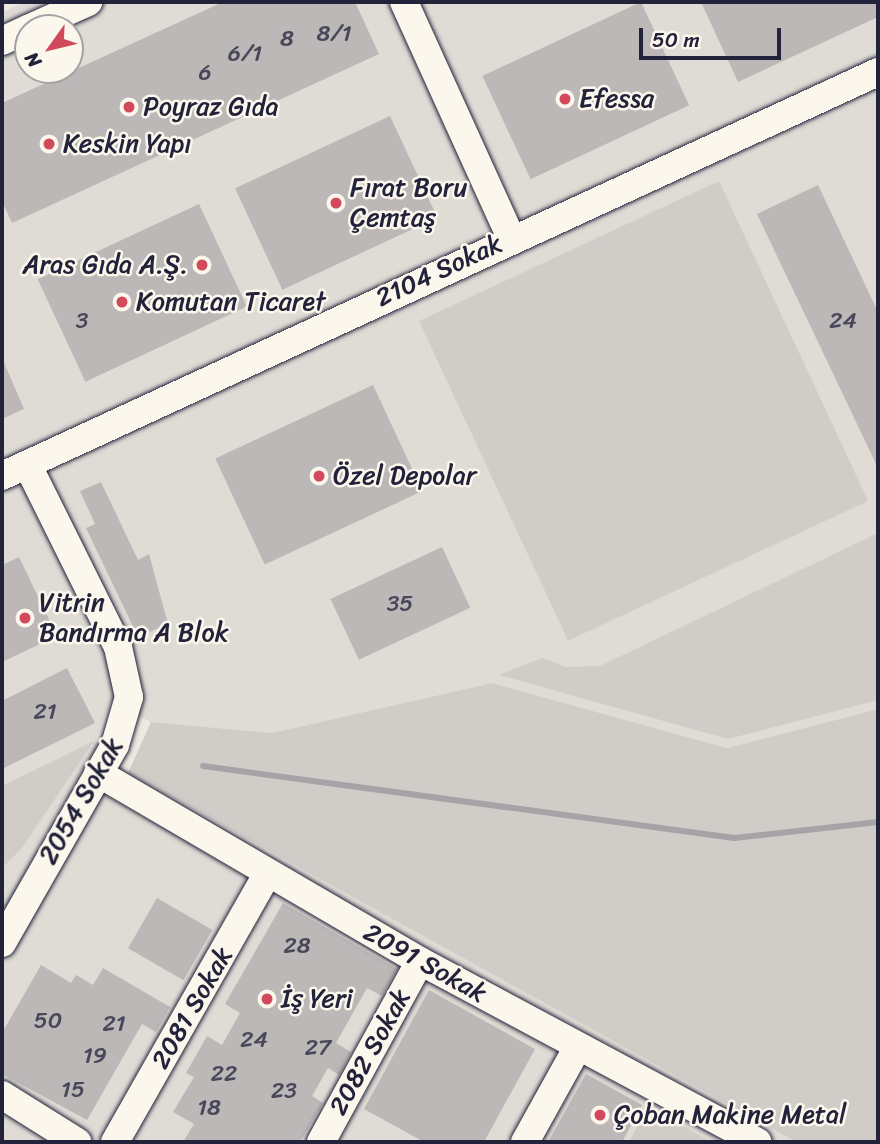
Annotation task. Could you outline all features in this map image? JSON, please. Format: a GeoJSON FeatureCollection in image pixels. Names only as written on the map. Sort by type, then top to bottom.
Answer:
{"type":"FeatureCollection","features":[{"type":"Feature","properties":{"kind":"street"},"geometry":{"type":"LineString","coordinates":[[62,14],[88,2]]}},
{"type":"Feature","properties":{"kind":"street"},"geometry":{"type":"LineString","coordinates":[[404,2],[511,238]]}},
{"type":"Feature","properties":{"kind":"street","name":"2104 Sokak"},"geometry":{"type":"LineString","coordinates":[[14,470],[511,238],[878,72]]}},
{"type":"Feature","properties":{"kind":"street","name":"2054 Sokak"},"geometry":{"type":"LineString","coordinates":[[2,943],[52,849],[124,726],[127,674],[14,470]]}},
{"type":"Feature","properties":{"kind":"street","name":"2091 Sokak"},"geometry":{"type":"LineString","coordinates":[[98,773],[723,1134],[758,1142]]}},
{"type":"Feature","properties":{"kind":"street"},"geometry":{"type":"LineString","coordinates":[[2,898],[52,849]]}},
{"type":"Feature","properties":{"kind":"street","name":"2081 Sokak"},"geometry":{"type":"LineString","coordinates":[[115,1142],[268,873]]}},
{"type":"Feature","properties":{"kind":"street","name":"2082 Sokak"},"geometry":{"type":"LineString","coordinates":[[321,1142],[420,961]]}},
{"type":"Feature","properties":{"kind":"street"},"geometry":{"type":"LineString","coordinates":[[525,1142],[577,1048]]}},
{"type":"Feature","properties":{"kind":"street"},"geometry":{"type":"LineString","coordinates":[[2,1095],[76,1142]]}},
{"type":"Feature","properties":{"kind":"shaded area"},"geometry":{"type":"Polygon","coordinates":[[[25,2],[878,2],[878,709],[727,748],[492,683],[272,733],[151,722],[110,702],[95,741],[128,773],[796,1142],[2,1142],[2,868],[93,742],[2,786],[2,12],[25,2]]]}},
{"type":"Feature","properties":{"kind":"shaded area"},"geometry":{"type":"Polygon","coordinates":[[[719,181],[868,501],[568,641],[419,321],[719,181]]]}},
{"type":"Feature","properties":{"kind":"shaded area"},"geometry":{"type":"Polygon","coordinates":[[[878,533],[878,700],[728,739],[499,675],[542,658],[566,667],[600,666],[878,533]]]}},
{"type":"Feature","properties":{"kind":"shaded area"},"geometry":{"type":"Polygon","coordinates":[[[492,683],[727,748],[878,709],[878,1142],[796,1142],[128,773],[151,722],[272,733],[492,683]]]}},
{"type":"Feature","properties":{"kind":"shaded area"},"geometry":{"type":"Polygon","coordinates":[[[94,741],[22,848],[2,868],[2,786],[94,741]]]}},
{"type":"Feature","properties":{"kind":"shaded area"},"geometry":{"type":"Polygon","coordinates":[[[648,1107],[706,1139],[705,1142],[629,1142],[648,1107]]]}},
{"type":"Feature","properties":{"kind":"building"},"geometry":{"type":"Polygon","coordinates":[[[223,2],[355,2],[379,54],[12,223],[2,201],[2,103],[44,84],[84,84],[84,66],[223,2]]]}},
{"type":"Feature","properties":{"kind":"building","name":"Efessa"},"geometry":{"type":"Polygon","coordinates":[[[641,2],[689,105],[531,179],[482,76],[641,2]]]}},
{"type":"Feature","properties":{"kind":"building"},"geometry":{"type":"Polygon","coordinates":[[[701,2],[878,2],[878,17],[738,82],[701,2]]]}},
{"type":"Feature","properties":{"kind":"building","name":"Fırat Boru Çemtaş"},"geometry":{"type":"Polygon","coordinates":[[[390,116],[437,218],[282,290],[235,188],[390,116]]]}},
{"type":"Feature","properties":{"kind":"building"},"geometry":{"type":"Polygon","coordinates":[[[818,185],[878,312],[878,468],[757,214],[818,185]]]}},
{"type":"Feature","properties":{"kind":"building"},"geometry":{"type":"Polygon","coordinates":[[[199,204],[247,306],[85,382],[38,279],[199,204]]]}},
{"type":"Feature","properties":{"kind":"building"},"geometry":{"type":"Polygon","coordinates":[[[2,358],[24,409],[2,419],[2,358]]]}},
{"type":"Feature","properties":{"kind":"building","name":"Özel Depolar"},"geometry":{"type":"Polygon","coordinates":[[[373,385],[422,491],[265,565],[215,459],[373,385]]]}},
{"type":"Feature","properties":{"kind":"building"},"geometry":{"type":"Polygon","coordinates":[[[101,482],[138,560],[149,554],[168,624],[138,637],[86,528],[95,524],[80,491],[101,482]]]}},
{"type":"Feature","properties":{"kind":"building","name":"Özel Depolar"},"geometry":{"type":"Polygon","coordinates":[[[442,547],[470,608],[359,660],[331,599],[442,547]]]}},
{"type":"Feature","properties":{"kind":"building","name":"Vitrin Bandırma A Blok"},"geometry":{"type":"Polygon","coordinates":[[[19,557],[57,636],[2,662],[2,565],[19,557]]]}},
{"type":"Feature","properties":{"kind":"building"},"geometry":{"type":"Polygon","coordinates":[[[67,668],[95,723],[2,769],[2,701],[67,668]]]}},
{"type":"Feature","properties":{"kind":"building"},"geometry":{"type":"Polygon","coordinates":[[[157,898],[212,930],[183,980],[128,948],[157,898]]]}},
{"type":"Feature","properties":{"kind":"building"},"geometry":{"type":"Polygon","coordinates":[[[283,903],[397,969],[382,996],[367,988],[336,1043],[351,1052],[339,1075],[328,1068],[312,1096],[323,1103],[300,1142],[183,1142],[194,1124],[173,1112],[194,1077],[186,1073],[207,1036],[222,1045],[240,1013],[225,1004],[283,903]]]}},
{"type":"Feature","properties":{"kind":"building"},"geometry":{"type":"Polygon","coordinates":[[[41,965],[71,983],[76,975],[93,985],[103,968],[170,1007],[156,1032],[142,1024],[87,1120],[2,1074],[2,1033],[41,965]]]}},
{"type":"Feature","properties":{"kind":"building"},"geometry":{"type":"Polygon","coordinates":[[[429,990],[535,1049],[484,1142],[424,1142],[364,1109],[429,990]]]}},
{"type":"Feature","properties":{"kind":"building","name":"Çoban Makine Metal"},"geometry":{"type":"Polygon","coordinates":[[[586,1074],[642,1105],[622,1142],[548,1142],[586,1074]]]}},
{"type":"Feature","properties":{"kind":"waterway"},"geometry":{"type":"LineString","coordinates":[[203,766],[734,838],[878,822]]}},
{"type":"Feature","properties":{"kind":"place","name":"Efessa"},"geometry":{"type":"Point","coordinates":[565,99]}},
{"type":"Feature","properties":{"kind":"place","name":"Poyraz Gıda"},"geometry":{"type":"Point","coordinates":[129,107]}},
{"type":"Feature","properties":{"kind":"place","name":"Keskin Yapı"},"geometry":{"type":"Point","coordinates":[49,144]}},
{"type":"Feature","properties":{"kind":"place","name":"Fırat Boru Çemtaş"},"geometry":{"type":"Point","coordinates":[336,203]}},
{"type":"Feature","properties":{"kind":"place","name":"Aras Gıda A.Ş."},"geometry":{"type":"Point","coordinates":[202,265]}},
{"type":"Feature","properties":{"kind":"place","name":"Komutan Ticaret"},"geometry":{"type":"Point","coordinates":[122,302]}},
{"type":"Feature","properties":{"kind":"place","name":"Özel Depolar"},"geometry":{"type":"Point","coordinates":[319,476]}},
{"type":"Feature","properties":{"kind":"place","name":"Vitrin Bandırma A Blok"},"geometry":{"type":"Point","coordinates":[25,618]}},
{"type":"Feature","properties":{"kind":"place","name":"İş Yeri"},"geometry":{"type":"Point","coordinates":[267,999]}},
{"type":"Feature","properties":{"kind":"place","name":"Çoban Makine Metal"},"geometry":{"type":"Point","coordinates":[600,1115]}}]}
